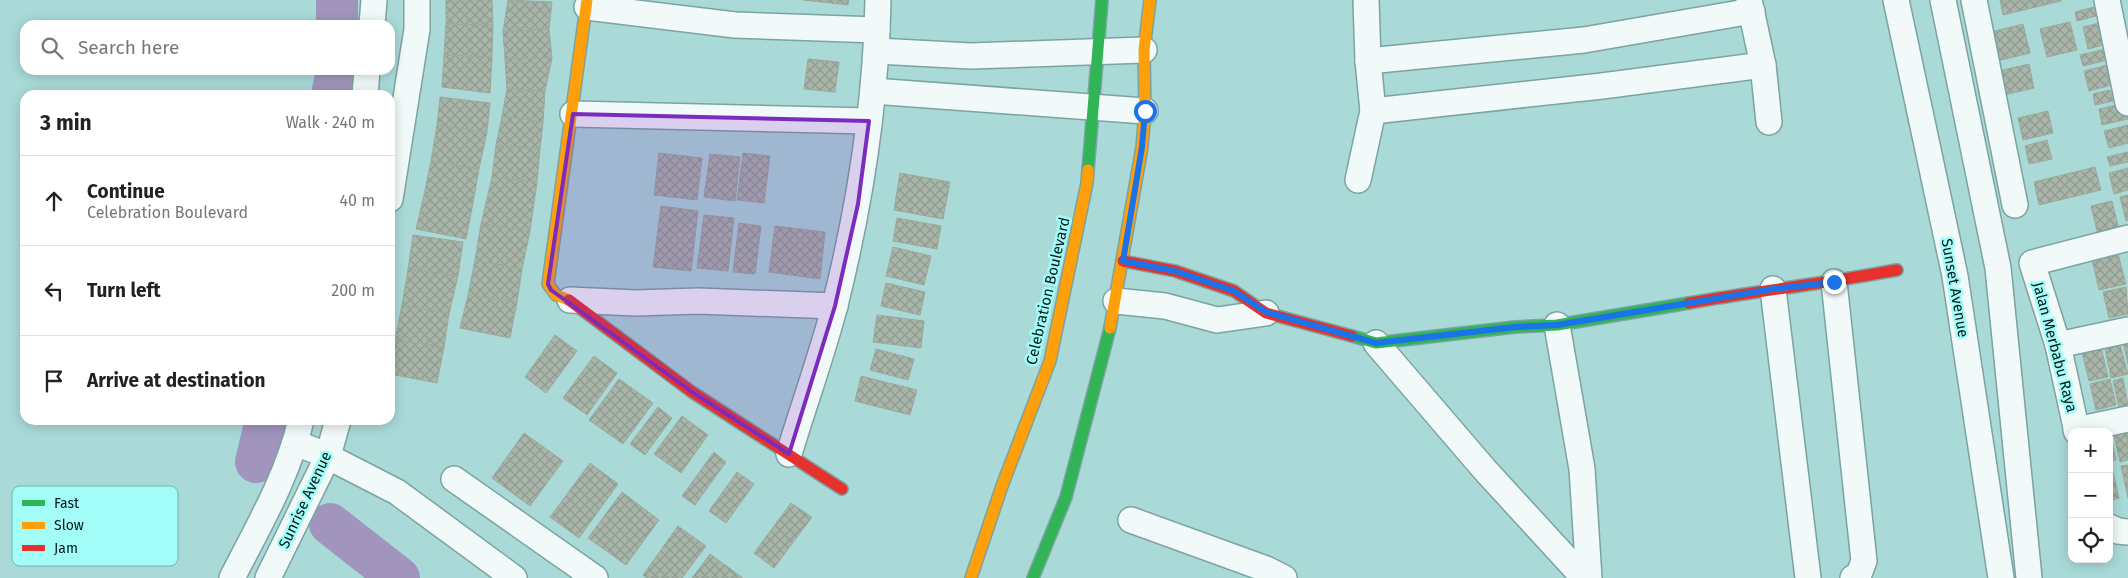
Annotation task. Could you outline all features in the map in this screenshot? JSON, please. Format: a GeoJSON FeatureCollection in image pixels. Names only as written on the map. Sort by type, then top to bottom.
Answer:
{"type":"FeatureCollection","features":[{"type":"Feature","properties":{"kind":"street"},"geometry":{"type":"LineString","coordinates":[[372,20],[374,0]]}},
{"type":"Feature","properties":{"kind":"street"},"geometry":{"type":"LineString","coordinates":[[395,168],[417,29],[417,0]]}},
{"type":"Feature","properties":{"kind":"street"},"geometry":{"type":"LineString","coordinates":[[789,454],[835,306],[858,204],[873,90],[878,0]]}},
{"type":"Feature","properties":{"kind":"street","name":"Celebration Boulevard"},"geometry":{"type":"LineString","coordinates":[[971,578],[1002,486],[1050,361],[1087,183],[1102,0]]}},
{"type":"Feature","properties":{"kind":"street"},"geometry":{"type":"LineString","coordinates":[[1033,578],[1066,497],[1116,301],[1142,147],[1145,111],[1144,50],[1150,0]]}},
{"type":"Feature","properties":{"kind":"street"},"geometry":{"type":"LineString","coordinates":[[1358,180],[1373,112],[1368,61],[1366,0]]}},
{"type":"Feature","properties":{"kind":"street","name":"Sunset Avenue"},"geometry":{"type":"LineString","coordinates":[[1896,0],[1955,276],[2001,578]]}},
{"type":"Feature","properties":{"kind":"street"},"geometry":{"type":"LineString","coordinates":[[1943,0],[1998,268],[2029,578]]}},
{"type":"Feature","properties":{"kind":"street"},"geometry":{"type":"LineString","coordinates":[[1974,0],[2015,205]]}},
{"type":"Feature","properties":{"kind":"street"},"geometry":{"type":"LineString","coordinates":[[2107,0],[2123,53],[2128,103]]}},
{"type":"Feature","properties":{"kind":"street"},"geometry":{"type":"LineString","coordinates":[[835,306],[698,301],[636,303],[570,300],[556,295],[548,284],[587,4],[735,25],[877,41],[971,56],[1144,50]]}},
{"type":"Feature","properties":{"kind":"street"},"geometry":{"type":"LineString","coordinates":[[1368,61],[1584,40],[1750,6],[1762,65],[1769,122]]}},
{"type":"Feature","properties":{"kind":"street"},"geometry":{"type":"LineString","coordinates":[[1373,112],[1602,86],[1762,65]]}},
{"type":"Feature","properties":{"kind":"street"},"geometry":{"type":"LineString","coordinates":[[365,90],[367,75]]}},
{"type":"Feature","properties":{"kind":"street"},"geometry":{"type":"LineString","coordinates":[[873,90],[1145,111]]}},
{"type":"Feature","properties":{"kind":"street"},"geometry":{"type":"LineString","coordinates":[[573,114],[869,121]]}},
{"type":"Feature","properties":{"kind":"street","name":"Jalan Merbabu Raya"},"geometry":{"type":"LineString","coordinates":[[2076,428],[2058,345],[2032,262],[2128,238]]}},
{"type":"Feature","properties":{"kind":"street"},"geometry":{"type":"LineString","coordinates":[[1123,261],[1175,271],[1234,291],[1266,312],[1376,343],[1515,327],[1557,325],[1773,289],[1834,282],[1896,270]]}},
{"type":"Feature","properties":{"kind":"street"},"geometry":{"type":"LineString","coordinates":[[1834,282],[1864,561],[1859,574],[1852,578]]}},
{"type":"Feature","properties":{"kind":"street"},"geometry":{"type":"LineString","coordinates":[[1773,289],[1808,578]]}},
{"type":"Feature","properties":{"kind":"street"},"geometry":{"type":"LineString","coordinates":[[570,300],[692,392],[842,489]]}},
{"type":"Feature","properties":{"kind":"street"},"geometry":{"type":"LineString","coordinates":[[1116,301],[1165,306],[1217,320],[1266,312]]}},
{"type":"Feature","properties":{"kind":"street"},"geometry":{"type":"LineString","coordinates":[[1557,325],[1582,468],[1589,578]]}},
{"type":"Feature","properties":{"kind":"street"},"geometry":{"type":"LineString","coordinates":[[2058,345],[2128,330]]}},
{"type":"Feature","properties":{"kind":"street"},"geometry":{"type":"LineString","coordinates":[[1376,343],[1485,470],[1584,578]]}},
{"type":"Feature","properties":{"kind":"street"},"geometry":{"type":"LineString","coordinates":[[2090,428],[2128,419]]}},
{"type":"Feature","properties":{"kind":"street","name":"Sunrise Avenue"},"geometry":{"type":"LineString","coordinates":[[268,578],[328,456],[337,425]]}},
{"type":"Feature","properties":{"kind":"street"},"geometry":{"type":"LineString","coordinates":[[298,432],[328,456],[397,492],[514,578]]}},
{"type":"Feature","properties":{"kind":"street","name":"Sunrise Avenue"},"geometry":{"type":"LineString","coordinates":[[232,578],[272,502],[298,432]]}},
{"type":"Feature","properties":{"kind":"street"},"geometry":{"type":"LineString","coordinates":[[454,479],[595,578]]}},
{"type":"Feature","properties":{"kind":"street"},"geometry":{"type":"LineString","coordinates":[[1131,520],[1266,568],[1284,578]]}},
{"type":"Feature","properties":{"kind":"street"},"geometry":{"type":"LineString","coordinates":[[2113,529],[2128,532]]}},
{"type":"Feature","properties":{"kind":"highlighted area"},"geometry":{"type":"Polygon","coordinates":[[[573,114],[869,121],[858,204],[835,306],[789,454],[692,392],[551,290],[548,284],[573,114]]]}},
{"type":"Feature","properties":{"kind":"building"},"geometry":{"type":"Polygon","coordinates":[[[446,0],[492,0],[493,25],[446,24],[446,0]]]}},
{"type":"Feature","properties":{"kind":"building"},"geometry":{"type":"Polygon","coordinates":[[[508,0],[552,2],[549,29],[503,32],[508,0]]]}},
{"type":"Feature","properties":{"kind":"building"},"geometry":{"type":"Polygon","coordinates":[[[803,0],[849,0],[848,5],[803,0]]]}},
{"type":"Feature","properties":{"kind":"building"},"geometry":{"type":"Polygon","coordinates":[[[2000,0],[2061,0],[2061,1],[2003,15],[2000,0]]]}},
{"type":"Feature","properties":{"kind":"building"},"geometry":{"type":"Polygon","coordinates":[[[2098,6],[2100,15],[2077,21],[2075,12],[2098,6]]]}},
{"type":"Feature","properties":{"kind":"building"},"geometry":{"type":"Polygon","coordinates":[[[2107,21],[2112,43],[2088,49],[2083,27],[2107,21]]]}},
{"type":"Feature","properties":{"kind":"building"},"geometry":{"type":"Polygon","coordinates":[[[2070,22],[2077,50],[2047,57],[2040,29],[2070,22]]]}},
{"type":"Feature","properties":{"kind":"building"},"geometry":{"type":"Polygon","coordinates":[[[446,24],[493,25],[492,57],[444,55],[446,24]]]}},
{"type":"Feature","properties":{"kind":"building"},"geometry":{"type":"Polygon","coordinates":[[[2023,24],[2030,53],[1993,62],[1987,33],[2023,24]]]}},
{"type":"Feature","properties":{"kind":"building"},"geometry":{"type":"Polygon","coordinates":[[[549,29],[552,58],[505,59],[503,32],[549,29]]]}},
{"type":"Feature","properties":{"kind":"building"},"geometry":{"type":"Polygon","coordinates":[[[2110,48],[2112,59],[2083,66],[2080,55],[2110,48]]]}},
{"type":"Feature","properties":{"kind":"building"},"geometry":{"type":"Polygon","coordinates":[[[444,55],[492,57],[490,93],[442,87],[444,55]]]}},
{"type":"Feature","properties":{"kind":"building"},"geometry":{"type":"Polygon","coordinates":[[[552,58],[545,91],[507,89],[505,59],[552,58]]]}},
{"type":"Feature","properties":{"kind":"building"},"geometry":{"type":"Polygon","coordinates":[[[808,59],[839,62],[835,92],[804,89],[808,59]]]}},
{"type":"Feature","properties":{"kind":"building"},"geometry":{"type":"Polygon","coordinates":[[[2029,64],[2034,88],[2004,95],[1998,71],[2029,64]]]}},
{"type":"Feature","properties":{"kind":"building"},"geometry":{"type":"Polygon","coordinates":[[[2111,64],[2115,84],[2089,91],[2084,71],[2111,64]]]}},
{"type":"Feature","properties":{"kind":"building"},"geometry":{"type":"Polygon","coordinates":[[[507,89],[545,91],[543,122],[502,116],[507,89]]]}},
{"type":"Feature","properties":{"kind":"building"},"geometry":{"type":"Polygon","coordinates":[[[2110,90],[2113,101],[2095,105],[2093,94],[2110,90]]]}},
{"type":"Feature","properties":{"kind":"building"},"geometry":{"type":"Polygon","coordinates":[[[440,97],[490,103],[487,132],[437,125],[440,97]]]}},
{"type":"Feature","properties":{"kind":"building"},"geometry":{"type":"Polygon","coordinates":[[[2125,103],[2128,119],[2102,125],[2099,109],[2125,103]]]}},
{"type":"Feature","properties":{"kind":"building"},"geometry":{"type":"Polygon","coordinates":[[[2048,111],[2053,133],[2023,140],[2018,118],[2048,111]]]}},
{"type":"Feature","properties":{"kind":"building"},"geometry":{"type":"Polygon","coordinates":[[[502,116],[543,122],[540,149],[496,145],[502,116]]]}},
{"type":"Feature","properties":{"kind":"building"},"geometry":{"type":"Polygon","coordinates":[[[437,125],[487,132],[479,169],[431,161],[437,125]]]}},
{"type":"Feature","properties":{"kind":"building"},"geometry":{"type":"Polygon","coordinates":[[[2128,125],[2128,143],[2109,148],[2104,131],[2128,125]]]}},
{"type":"Feature","properties":{"kind":"building"},"geometry":{"type":"Polygon","coordinates":[[[2047,140],[2052,159],[2029,164],[2025,146],[2047,140]]]}},
{"type":"Feature","properties":{"kind":"building"},"geometry":{"type":"Polygon","coordinates":[[[496,145],[540,149],[537,182],[492,177],[496,145]]]}},
{"type":"Feature","properties":{"kind":"building"},"geometry":{"type":"Polygon","coordinates":[[[2128,152],[2128,162],[2110,166],[2107,157],[2128,152]]]}},
{"type":"Feature","properties":{"kind":"building"},"geometry":{"type":"Polygon","coordinates":[[[659,153],[702,158],[697,200],[654,195],[659,153]]]}},
{"type":"Feature","properties":{"kind":"building"},"geometry":{"type":"Polygon","coordinates":[[[743,153],[770,156],[764,203],[737,200],[743,153]]]}},
{"type":"Feature","properties":{"kind":"building"},"geometry":{"type":"Polygon","coordinates":[[[710,154],[740,157],[735,201],[704,197],[710,154]]]}},
{"type":"Feature","properties":{"kind":"building"},"geometry":{"type":"Polygon","coordinates":[[[431,161],[479,169],[473,203],[424,195],[431,161]]]}},
{"type":"Feature","properties":{"kind":"building"},"geometry":{"type":"Polygon","coordinates":[[[2095,167],[2101,190],[2039,205],[2034,182],[2095,167]]]}},
{"type":"Feature","properties":{"kind":"building"},"geometry":{"type":"Polygon","coordinates":[[[2128,168],[2128,190],[2114,194],[2109,173],[2128,168]]]}},
{"type":"Feature","properties":{"kind":"building"},"geometry":{"type":"Polygon","coordinates":[[[900,173],[950,182],[943,219],[894,210],[900,173]]]}},
{"type":"Feature","properties":{"kind":"building"},"geometry":{"type":"Polygon","coordinates":[[[492,177],[537,182],[530,231],[481,224],[492,177]]]}},
{"type":"Feature","properties":{"kind":"building"},"geometry":{"type":"Polygon","coordinates":[[[424,195],[473,203],[466,239],[416,229],[424,195]]]}},
{"type":"Feature","properties":{"kind":"building"},"geometry":{"type":"Polygon","coordinates":[[[2128,195],[2128,220],[2126,221],[2120,197],[2128,195]]]}},
{"type":"Feature","properties":{"kind":"building"},"geometry":{"type":"Polygon","coordinates":[[[2112,201],[2119,229],[2098,235],[2091,206],[2112,201]]]}},
{"type":"Feature","properties":{"kind":"building"},"geometry":{"type":"Polygon","coordinates":[[[661,206],[698,211],[691,271],[653,267],[661,206]]]}},
{"type":"Feature","properties":{"kind":"building"},"geometry":{"type":"Polygon","coordinates":[[[704,215],[734,218],[728,271],[697,268],[704,215]]]}},
{"type":"Feature","properties":{"kind":"building"},"geometry":{"type":"Polygon","coordinates":[[[897,218],[941,226],[937,249],[893,241],[897,218]]]}},
{"type":"Feature","properties":{"kind":"building"},"geometry":{"type":"Polygon","coordinates":[[[739,223],[761,226],[755,274],[733,272],[739,223]]]}},
{"type":"Feature","properties":{"kind":"building"},"geometry":{"type":"Polygon","coordinates":[[[481,224],[530,231],[522,269],[475,260],[481,224]]]}},
{"type":"Feature","properties":{"kind":"building"},"geometry":{"type":"Polygon","coordinates":[[[775,226],[825,232],[820,279],[769,272],[775,226]]]}},
{"type":"Feature","properties":{"kind":"building"},"geometry":{"type":"Polygon","coordinates":[[[413,235],[463,242],[458,276],[408,269],[413,235]]]}},
{"type":"Feature","properties":{"kind":"building"},"geometry":{"type":"Polygon","coordinates":[[[893,247],[931,256],[924,285],[886,276],[893,247]]]}},
{"type":"Feature","properties":{"kind":"building"},"geometry":{"type":"Polygon","coordinates":[[[2118,254],[2126,284],[2099,290],[2092,260],[2118,254]]]}},
{"type":"Feature","properties":{"kind":"building"},"geometry":{"type":"Polygon","coordinates":[[[475,260],[522,269],[517,302],[468,295],[475,260]]]}},
{"type":"Feature","properties":{"kind":"building"},"geometry":{"type":"Polygon","coordinates":[[[408,269],[458,276],[449,314],[402,305],[408,269]]]}},
{"type":"Feature","properties":{"kind":"building"},"geometry":{"type":"Polygon","coordinates":[[[886,283],[925,292],[920,315],[881,306],[886,283]]]}},
{"type":"Feature","properties":{"kind":"building"},"geometry":{"type":"Polygon","coordinates":[[[2126,287],[2128,314],[2109,318],[2103,292],[2126,287]]]}},
{"type":"Feature","properties":{"kind":"building"},"geometry":{"type":"Polygon","coordinates":[[[468,295],[517,302],[510,338],[460,328],[468,295]]]}},
{"type":"Feature","properties":{"kind":"building"},"geometry":{"type":"Polygon","coordinates":[[[402,305],[449,314],[444,347],[395,340],[402,305]]]}},
{"type":"Feature","properties":{"kind":"building"},"geometry":{"type":"Polygon","coordinates":[[[877,315],[924,321],[921,348],[873,342],[877,315]]]}},
{"type":"Feature","properties":{"kind":"building"},"geometry":{"type":"Polygon","coordinates":[[[555,335],[577,351],[546,393],[525,377],[555,335]]]}},
{"type":"Feature","properties":{"kind":"building"},"geometry":{"type":"Polygon","coordinates":[[[395,340],[444,347],[437,383],[395,375],[395,340]]]}},
{"type":"Feature","properties":{"kind":"building"},"geometry":{"type":"Polygon","coordinates":[[[2128,341],[2128,364],[2123,342],[2128,341]]]}},
{"type":"Feature","properties":{"kind":"building"},"geometry":{"type":"Polygon","coordinates":[[[2100,343],[2108,377],[2089,381],[2081,348],[2100,343]]]}},
{"type":"Feature","properties":{"kind":"building"},"geometry":{"type":"Polygon","coordinates":[[[2120,345],[2128,374],[2111,378],[2105,348],[2120,345]]]}},
{"type":"Feature","properties":{"kind":"building"},"geometry":{"type":"Polygon","coordinates":[[[876,349],[914,359],[908,380],[870,370],[876,349]]]}},
{"type":"Feature","properties":{"kind":"building"},"geometry":{"type":"Polygon","coordinates":[[[594,356],[617,373],[587,415],[563,398],[594,356]]]}},
{"type":"Feature","properties":{"kind":"building"},"geometry":{"type":"Polygon","coordinates":[[[861,376],[917,390],[910,415],[855,401],[861,376]]]}},
{"type":"Feature","properties":{"kind":"building"},"geometry":{"type":"Polygon","coordinates":[[[2123,378],[2128,405],[2119,407],[2113,381],[2123,378]]]}},
{"type":"Feature","properties":{"kind":"building"},"geometry":{"type":"Polygon","coordinates":[[[619,379],[653,403],[623,444],[589,420],[619,379]]]}},
{"type":"Feature","properties":{"kind":"building"},"geometry":{"type":"Polygon","coordinates":[[[2110,379],[2116,405],[2096,410],[2090,384],[2110,379]]]}},
{"type":"Feature","properties":{"kind":"building"},"geometry":{"type":"Polygon","coordinates":[[[658,407],[672,418],[645,455],[630,444],[658,407]]]}},
{"type":"Feature","properties":{"kind":"building"},"geometry":{"type":"Polygon","coordinates":[[[682,416],[708,435],[681,473],[654,454],[682,416]]]}},
{"type":"Feature","properties":{"kind":"building"},"geometry":{"type":"Polygon","coordinates":[[[2128,431],[2128,460],[2120,462],[2114,435],[2128,431]]]}},
{"type":"Feature","properties":{"kind":"building"},"geometry":{"type":"Polygon","coordinates":[[[524,433],[563,461],[530,506],[492,478],[524,433]]]}},
{"type":"Feature","properties":{"kind":"building"},"geometry":{"type":"Polygon","coordinates":[[[2113,448],[2116,460],[2113,460],[2113,448]]]}},
{"type":"Feature","properties":{"kind":"building"},"geometry":{"type":"Polygon","coordinates":[[[714,452],[726,462],[695,505],[682,496],[714,452]]]}},
{"type":"Feature","properties":{"kind":"building"},"geometry":{"type":"Polygon","coordinates":[[[590,463],[618,484],[579,538],[550,517],[590,463]]]}},
{"type":"Feature","properties":{"kind":"building"},"geometry":{"type":"Polygon","coordinates":[[[2128,465],[2128,498],[2121,466],[2128,465]]]}},
{"type":"Feature","properties":{"kind":"building"},"geometry":{"type":"Polygon","coordinates":[[[737,472],[754,484],[726,523],[709,511],[737,472]]]}},
{"type":"Feature","properties":{"kind":"building"},"geometry":{"type":"Polygon","coordinates":[[[2113,472],[2119,498],[2113,500],[2113,472]]]}},
{"type":"Feature","properties":{"kind":"building"},"geometry":{"type":"Polygon","coordinates":[[[622,492],[659,520],[626,565],[588,538],[622,492]]]}},
{"type":"Feature","properties":{"kind":"building"},"geometry":{"type":"Polygon","coordinates":[[[791,503],[812,517],[774,568],[754,553],[791,503]]]}},
{"type":"Feature","properties":{"kind":"building"},"geometry":{"type":"Polygon","coordinates":[[[678,526],[706,546],[682,578],[647,578],[643,575],[678,526]]]}},
{"type":"Feature","properties":{"kind":"building"},"geometry":{"type":"Polygon","coordinates":[[[710,554],[743,578],[692,578],[710,554]]]}},
{"type":"Feature","properties":{"kind":"waterway"},"geometry":{"type":"LineString","coordinates":[[337,0],[337,20]]}},
{"type":"Feature","properties":{"kind":"waterway"},"geometry":{"type":"LineString","coordinates":[[333,90],[336,75]]}},
{"type":"Feature","properties":{"kind":"waterway"},"geometry":{"type":"LineString","coordinates":[[256,462],[265,425]]}},
{"type":"Feature","properties":{"kind":"waterway"},"geometry":{"type":"LineString","coordinates":[[330,524],[399,578]]}},
{"type":"Feature","properties":{"kind":"traffic: fast"},"geometry":{"type":"LineString","coordinates":[[1088,170],[1102,0]]}},
{"type":"Feature","properties":{"kind":"traffic: fast"},"geometry":{"type":"LineString","coordinates":[[1352,336],[1376,343],[1515,327],[1557,325],[1689,303]]}},
{"type":"Feature","properties":{"kind":"traffic: fast"},"geometry":{"type":"LineString","coordinates":[[1033,578],[1066,497],[1110,328]]}},
{"type":"Feature","properties":{"kind":"traffic: slow"},"geometry":{"type":"LineString","coordinates":[[569,300],[556,295],[548,284],[587,0]]}},
{"type":"Feature","properties":{"kind":"traffic: slow"},"geometry":{"type":"LineString","coordinates":[[1110,328],[1142,147],[1145,111],[1144,50],[1150,0]]}},
{"type":"Feature","properties":{"kind":"traffic: slow"},"geometry":{"type":"LineString","coordinates":[[971,578],[1002,486],[1050,361],[1087,183],[1088,170]]}},
{"type":"Feature","properties":{"kind":"traffic: jam"},"geometry":{"type":"LineString","coordinates":[[1123,261],[1175,271],[1234,291],[1266,313],[1352,336]]}},
{"type":"Feature","properties":{"kind":"traffic: jam"},"geometry":{"type":"LineString","coordinates":[[1689,303],[1897,270]]}},
{"type":"Feature","properties":{"kind":"traffic: jam"},"geometry":{"type":"LineString","coordinates":[[569,300],[692,392],[842,489]]}},
{"type":"Feature","properties":{"kind":"route"},"geometry":{"type":"LineString","coordinates":[[1145,111],[1142,147],[1123,261],[1175,271],[1234,291],[1266,312],[1376,343],[1515,327],[1557,325],[1773,289],[1834,282]]}}]}
